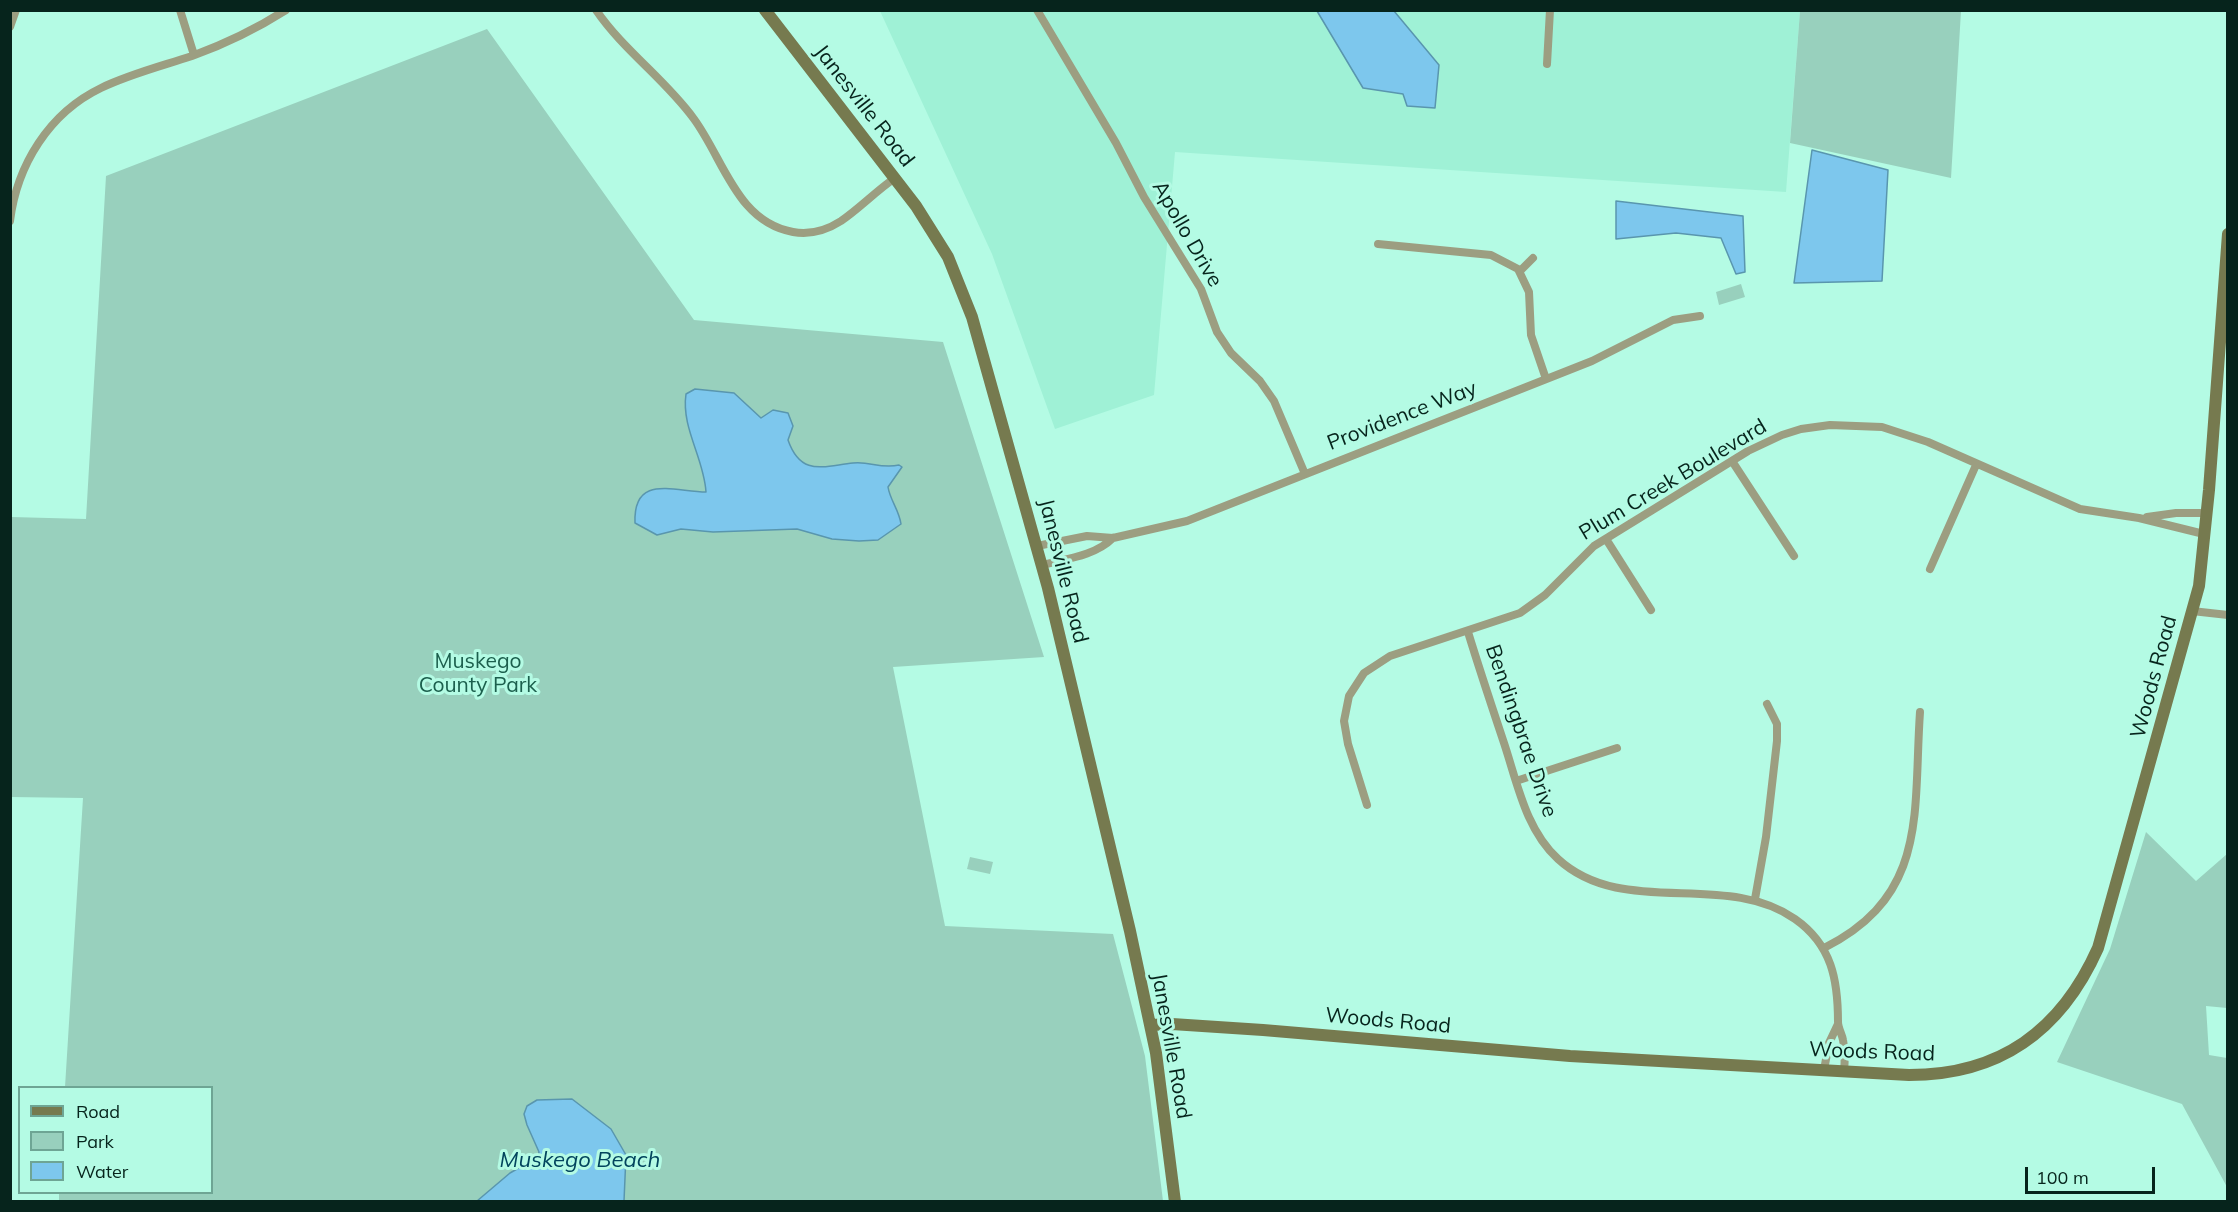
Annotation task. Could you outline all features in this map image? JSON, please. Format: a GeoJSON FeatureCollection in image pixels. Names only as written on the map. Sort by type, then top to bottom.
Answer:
{"type":"FeatureCollection","features":[{"type":"Feature","properties":{"kind":"street"},"geometry":{"type":"LineString","coordinates":[[10,27],[16,10]]}},
{"type":"Feature","properties":{"kind":"street"},"geometry":{"type":"LineString","coordinates":[[180,10],[194,55]]}},
{"type":"Feature","properties":{"kind":"street"},"geometry":{"type":"LineString","coordinates":[[10,221],[24,168],[41,138],[64,113],[101,88],[233,40],[286,10]]}},
{"type":"Feature","properties":{"kind":"street"},"geometry":{"type":"LineString","coordinates":[[596,10],[622,43],[684,106],[716,154],[744,204],[766,224],[797,232],[825,229],[847,216],[895,178]]}},
{"type":"Feature","properties":{"kind":"street","name":"Janesville Road"},"geometry":{"type":"LineString","coordinates":[[765,10],[930,227],[964,296],[1042,565],[1150,1025],[1175,1202]]}},
{"type":"Feature","properties":{"kind":"street","name":"Apollo Drive"},"geometry":{"type":"LineString","coordinates":[[1037,10],[1116,143],[1144,196],[1201,289],[1217,332],[1231,353],[1260,381],[1274,401],[1305,474]]}},
{"type":"Feature","properties":{"kind":"street"},"geometry":{"type":"LineString","coordinates":[[1547,64],[1550,10]]}},
{"type":"Feature","properties":{"kind":"street","name":"Woods Road"},"geometry":{"type":"LineString","coordinates":[[1150,1025],[1172,1023],[1570,1056],[1928,1075],[1976,1066],[2022,1044],[2053,1019],[2070,999],[2084,979],[2098,948],[2199,586],[2228,234]]}},
{"type":"Feature","properties":{"kind":"street"},"geometry":{"type":"LineString","coordinates":[[1378,244],[1491,255],[1503,259],[1520,271],[1529,292],[1531,335],[1546,379]]}},
{"type":"Feature","properties":{"kind":"street"},"geometry":{"type":"LineString","coordinates":[[1520,271],[1533,258]]}},
{"type":"Feature","properties":{"kind":"street","name":"Providence Way"},"geometry":{"type":"LineString","coordinates":[[1037,546],[1087,536],[1113,538],[1186,520],[1612,353],[1673,320],[1700,316]]}},
{"type":"Feature","properties":{"kind":"street","name":"Plum Creek Boulevard"},"geometry":{"type":"LineString","coordinates":[[1367,805],[1345,733],[1345,708],[1351,690],[1364,673],[1378,662],[1505,619],[1534,604],[1556,585],[1586,552],[1765,442],[1801,429],[1849,424],[1899,431],[2080,509],[2139,519],[2204,534]]}},
{"type":"Feature","properties":{"kind":"street"},"geometry":{"type":"LineString","coordinates":[[1732,461],[1794,556]]}},
{"type":"Feature","properties":{"kind":"street"},"geometry":{"type":"LineString","coordinates":[[1930,569],[1976,465]]}},
{"type":"Feature","properties":{"kind":"street","name":"Plum Creek Boulevard"},"geometry":{"type":"LineString","coordinates":[[2139,519],[2176,513],[2206,513]]}},
{"type":"Feature","properties":{"kind":"street","name":"Providence Way"},"geometry":{"type":"LineString","coordinates":[[1042,565],[1095,551],[1105,546],[1113,538]]}},
{"type":"Feature","properties":{"kind":"street"},"geometry":{"type":"LineString","coordinates":[[1606,539],[1651,610]]}},
{"type":"Feature","properties":{"kind":"street"},"geometry":{"type":"LineString","coordinates":[[2192,611],[2228,615]]}},
{"type":"Feature","properties":{"kind":"street","name":"Bendingbrae Drive"},"geometry":{"type":"LineString","coordinates":[[1468,632],[1528,815],[1540,838],[1563,864],[1588,879],[1615,888],[1755,899],[1777,907],[1812,932],[1824,948],[1837,982],[1838,1024],[1843,1040],[1844,1072]]}},
{"type":"Feature","properties":{"kind":"street"},"geometry":{"type":"LineString","coordinates":[[1755,899],[1766,837],[1777,741],[1777,724],[1767,704]]}},
{"type":"Feature","properties":{"kind":"street"},"geometry":{"type":"LineString","coordinates":[[1824,948],[1868,921],[1888,898],[1904,870],[1910,846],[1920,712]]}},
{"type":"Feature","properties":{"kind":"street"},"geometry":{"type":"LineString","coordinates":[[1516,780],[1617,748]]}},
{"type":"Feature","properties":{"kind":"street","name":"Bendingbrae Drive"},"geometry":{"type":"LineString","coordinates":[[1824,1071],[1829,1042],[1838,1024]]}},
{"type":"Feature","properties":{"kind":"shaded area"},"geometry":{"type":"Polygon","coordinates":[[[880,11],[1800,11],[1786,192],[1175,152],[1154,395],[1055,429],[992,254],[880,11]]]}},
{"type":"Feature","properties":{"kind":"green space"},"geometry":{"type":"Polygon","coordinates":[[[1800,11],[1961,11],[1951,178],[1790,143],[1800,11]]]}},
{"type":"Feature","properties":{"kind":"green space","name":"Muskego County Park"},"geometry":{"type":"Polygon","coordinates":[[[487,29],[694,320],[943,342],[1044,657],[893,667],[945,926],[1113,934],[1145,1056],[1163,1201],[59,1201],[59,1194],[213,1194],[213,1086],[65,1086],[83,798],[11,797],[11,517],[86,519],[106,176],[487,29]]]}},
{"type":"Feature","properties":{"kind":"green space"},"geometry":{"type":"Polygon","coordinates":[[[1741,284],[1745,297],[1719,305],[1716,292],[1741,284]]]}},
{"type":"Feature","properties":{"kind":"green space"},"geometry":{"type":"Polygon","coordinates":[[[2146,832],[2196,881],[2227,854],[2227,1008],[2206,1006],[2209,1055],[2227,1058],[2227,1187],[2182,1104],[2057,1062],[2110,949],[2146,832]]]}},
{"type":"Feature","properties":{"kind":"green space"},"geometry":{"type":"Polygon","coordinates":[[[970,857],[993,862],[990,874],[967,869],[970,857]]]}},
{"type":"Feature","properties":{"kind":"water"},"geometry":{"type":"Polygon","coordinates":[[[1317,11],[1394,11],[1439,65],[1435,108],[1407,106],[1403,94],[1363,88],[1317,11]]]}},
{"type":"Feature","properties":{"kind":"water"},"geometry":{"type":"Polygon","coordinates":[[[1812,150],[1888,170],[1882,281],[1794,283],[1812,150]]]}},
{"type":"Feature","properties":{"kind":"water"},"geometry":{"type":"Polygon","coordinates":[[[1616,201],[1743,216],[1745,272],[1736,274],[1721,238],[1676,233],[1616,239],[1616,201]]]}},
{"type":"Feature","properties":{"kind":"water"},"geometry":{"type":"Polygon","coordinates":[[[695,389],[734,393],[761,418],[773,410],[788,413],[793,426],[788,440],[799,460],[806,464],[823,467],[859,463],[899,465],[902,467],[888,487],[901,524],[878,540],[859,541],[832,539],[797,529],[713,532],[681,529],[657,535],[635,523],[636,507],[641,497],[648,491],[669,489],[706,492],[685,407],[686,394],[695,389]]]}},
{"type":"Feature","properties":{"kind":"water","name":"Muskego Beach"},"geometry":{"type":"Polygon","coordinates":[[[572,1099],[611,1129],[626,1155],[624,1201],[477,1201],[510,1173],[538,1157],[539,1152],[524,1114],[527,1106],[537,1100],[572,1099]]]}}]}
